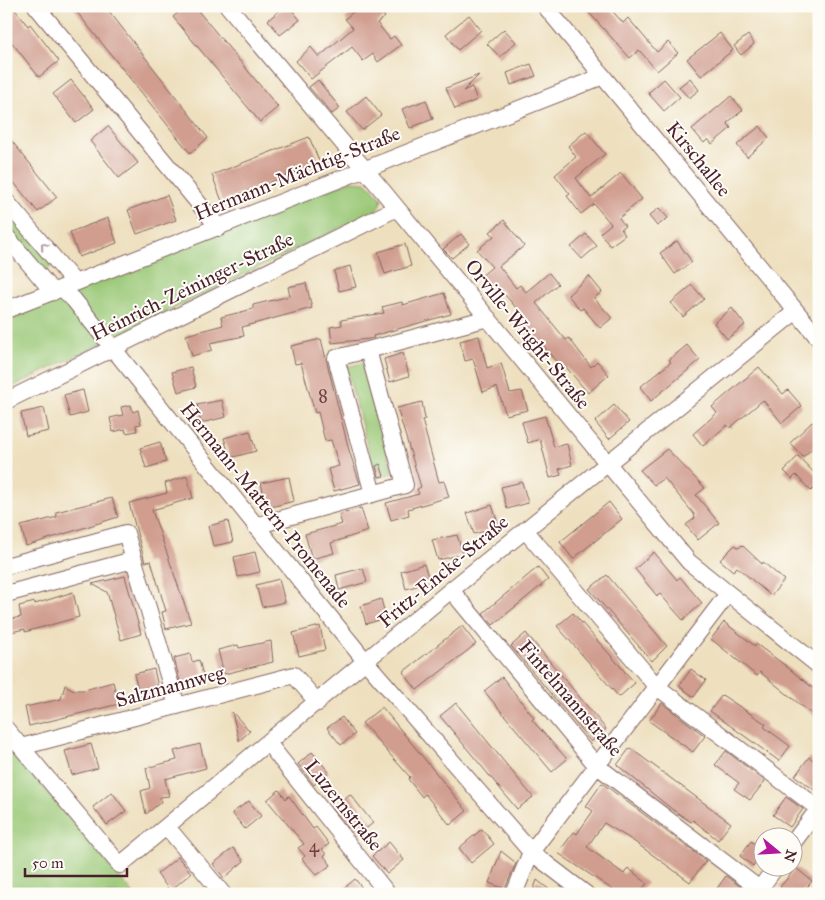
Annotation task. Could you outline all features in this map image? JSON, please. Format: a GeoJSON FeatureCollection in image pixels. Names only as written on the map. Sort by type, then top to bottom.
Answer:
{"type":"FeatureCollection","features":[{"type":"Feature","properties":{"kind":"street"},"geometry":{"type":"LineString","coordinates":[[36,6],[220,228]]}},
{"type":"Feature","properties":{"kind":"street","name":"Orville-Wright-Straße"},"geometry":{"type":"LineString","coordinates":[[228,6],[689,562],[727,595],[819,666]]}},
{"type":"Feature","properties":{"kind":"street","name":"Kirschallee"},"geometry":{"type":"LineString","coordinates":[[546,6],[819,339]]}},
{"type":"Feature","properties":{"kind":"street","name":"Hermann-Mächtig-Straße"},"geometry":{"type":"LineString","coordinates":[[6,310],[220,228],[364,169],[603,76]]}},
{"type":"Feature","properties":{"kind":"street","name":"Hermann-Mattern-Promenade"},"geometry":{"type":"LineString","coordinates":[[6,201],[63,288],[366,662],[531,852],[586,894]]}},
{"type":"Feature","properties":{"kind":"street","name":"Heinrich-Zeininger-Straße"},"geometry":{"type":"LineString","coordinates":[[6,401],[397,208]]}},
{"type":"Feature","properties":{"kind":"street","name":"Hermann-Mattern-Promenade"},"geometry":{"type":"LineString","coordinates":[[6,236],[63,288]]}},
{"type":"Feature","properties":{"kind":"street","name":"Fritz-Encke-Straße"},"geometry":{"type":"LineString","coordinates":[[21,747],[120,865],[318,703],[451,590],[795,312]]}},
{"type":"Feature","properties":{"kind":"street"},"geometry":{"type":"LineString","coordinates":[[373,494],[336,358],[488,318]]}},
{"type":"Feature","properties":{"kind":"street"},"geometry":{"type":"LineString","coordinates":[[254,526],[405,485],[368,350]]}},
{"type":"Feature","properties":{"kind":"street"},"geometry":{"type":"LineString","coordinates":[[525,530],[656,686],[819,808],[802,831]]}},
{"type":"Feature","properties":{"kind":"street"},"geometry":{"type":"LineString","coordinates":[[6,566],[126,532],[177,706]]}},
{"type":"Feature","properties":{"kind":"street"},"geometry":{"type":"LineString","coordinates":[[6,594],[133,560]]}},
{"type":"Feature","properties":{"kind":"street","name":"Fintelmannstraße"},"geometry":{"type":"LineString","coordinates":[[451,590],[596,765],[760,892]]}},
{"type":"Feature","properties":{"kind":"street"},"geometry":{"type":"LineString","coordinates":[[514,894],[531,852],[727,595]]}},
{"type":"Feature","properties":{"kind":"street","name":"Salzmannweg"},"geometry":{"type":"LineString","coordinates":[[21,747],[294,675],[318,703]]}},
{"type":"Feature","properties":{"kind":"street"},"geometry":{"type":"LineString","coordinates":[[6,729],[21,747]]}},
{"type":"Feature","properties":{"kind":"street","name":"Luzernstraße"},"geometry":{"type":"LineString","coordinates":[[268,743],[388,894]]}},
{"type":"Feature","properties":{"kind":"street"},"geometry":{"type":"LineString","coordinates":[[167,827],[223,894]]}},
{"type":"Feature","properties":{"kind":"street"},"geometry":{"type":"LineString","coordinates":[[760,892],[769,878]]}},
{"type":"Feature","properties":{"kind":"green space"},"geometry":{"type":"Polygon","coordinates":[[[351,181],[366,182],[382,199],[377,210],[6,390],[6,317],[351,181]]]}},
{"type":"Feature","properties":{"kind":"green space"},"geometry":{"type":"Polygon","coordinates":[[[6,209],[53,266],[43,272],[6,228],[6,209]]]}},
{"type":"Feature","properties":{"kind":"green space"},"geometry":{"type":"Polygon","coordinates":[[[363,363],[393,473],[376,478],[346,367],[363,363]]]}},
{"type":"Feature","properties":{"kind":"green space"},"geometry":{"type":"Polygon","coordinates":[[[6,743],[124,883],[134,894],[6,894],[6,743]]]}},
{"type":"Feature","properties":{"kind":"building"},"geometry":{"type":"Polygon","coordinates":[[[6,6],[12,6],[28,26],[30,24],[59,61],[39,77],[6,35],[6,6]]]}},
{"type":"Feature","properties":{"kind":"building"},"geometry":{"type":"Polygon","coordinates":[[[72,6],[105,6],[208,138],[190,153],[72,6]]]}},
{"type":"Feature","properties":{"kind":"building"},"geometry":{"type":"Polygon","coordinates":[[[186,6],[194,6],[278,107],[260,122],[173,17],[186,6]]]}},
{"type":"Feature","properties":{"kind":"building"},"geometry":{"type":"Polygon","coordinates":[[[285,6],[289,6],[300,20],[280,35],[268,20],[285,6]]]}},
{"type":"Feature","properties":{"kind":"building"},"geometry":{"type":"Polygon","coordinates":[[[360,6],[376,6],[385,17],[377,23],[390,39],[394,36],[401,45],[378,62],[373,54],[363,61],[352,47],[311,79],[296,61],[311,47],[319,57],[353,28],[345,19],[360,6]]]}},
{"type":"Feature","properties":{"kind":"building"},"geometry":{"type":"Polygon","coordinates":[[[583,6],[608,6],[623,23],[628,18],[657,52],[668,42],[678,53],[657,71],[639,50],[630,58],[583,6]]]}},
{"type":"Feature","properties":{"kind":"building"},"geometry":{"type":"Polygon","coordinates":[[[469,15],[481,30],[458,50],[446,34],[469,15]]]}},
{"type":"Feature","properties":{"kind":"building"},"geometry":{"type":"Polygon","coordinates":[[[504,29],[516,42],[500,57],[487,44],[504,29]]]}},
{"type":"Feature","properties":{"kind":"building"},"geometry":{"type":"Polygon","coordinates":[[[720,33],[733,50],[701,76],[687,59],[720,33]]]}},
{"type":"Feature","properties":{"kind":"building"},"geometry":{"type":"Polygon","coordinates":[[[748,35],[754,44],[741,55],[734,46],[748,35]]]}},
{"type":"Feature","properties":{"kind":"building"},"geometry":{"type":"Polygon","coordinates":[[[531,64],[536,76],[511,85],[507,73],[531,64]]]}},
{"type":"Feature","properties":{"kind":"building"},"geometry":{"type":"Polygon","coordinates":[[[479,75],[463,91],[472,87],[477,100],[455,109],[446,88],[479,75]]]}},
{"type":"Feature","properties":{"kind":"building"},"geometry":{"type":"Polygon","coordinates":[[[690,78],[699,90],[689,98],[679,87],[690,78]]]}},
{"type":"Feature","properties":{"kind":"building"},"geometry":{"type":"Polygon","coordinates":[[[664,79],[680,97],[664,111],[648,93],[664,79]]]}},
{"type":"Feature","properties":{"kind":"building"},"geometry":{"type":"Polygon","coordinates":[[[71,80],[94,109],[76,123],[53,94],[71,80]]]}},
{"type":"Feature","properties":{"kind":"building"},"geometry":{"type":"Polygon","coordinates":[[[318,80],[340,108],[332,114],[309,87],[318,80]]]}},
{"type":"Feature","properties":{"kind":"building"},"geometry":{"type":"Polygon","coordinates":[[[366,96],[381,115],[362,130],[347,112],[366,96]]]}},
{"type":"Feature","properties":{"kind":"building"},"geometry":{"type":"Polygon","coordinates":[[[731,96],[743,110],[727,123],[731,128],[712,144],[708,139],[704,143],[692,129],[731,96]]]}},
{"type":"Feature","properties":{"kind":"building"},"geometry":{"type":"Polygon","coordinates":[[[426,100],[433,119],[410,128],[402,109],[426,100]]]}},
{"type":"Feature","properties":{"kind":"building"},"geometry":{"type":"Polygon","coordinates":[[[108,126],[138,163],[119,178],[90,141],[108,126]]]}},
{"type":"Feature","properties":{"kind":"building"},"geometry":{"type":"Polygon","coordinates":[[[760,126],[769,138],[747,157],[737,145],[760,126]]]}},
{"type":"Feature","properties":{"kind":"building"},"geometry":{"type":"Polygon","coordinates":[[[586,131],[605,154],[576,178],[591,198],[621,173],[642,199],[619,218],[625,226],[621,229],[625,235],[610,246],[600,233],[611,224],[594,204],[581,214],[567,196],[570,194],[555,175],[576,157],[568,146],[586,131]]]}},
{"type":"Feature","properties":{"kind":"building"},"geometry":{"type":"Polygon","coordinates":[[[6,134],[57,197],[38,212],[6,173],[6,134]]]}},
{"type":"Feature","properties":{"kind":"building"},"geometry":{"type":"Polygon","coordinates":[[[309,137],[320,163],[222,201],[212,175],[309,137]]]}},
{"type":"Feature","properties":{"kind":"building"},"geometry":{"type":"Polygon","coordinates":[[[167,195],[176,220],[137,234],[128,210],[167,195]]]}},
{"type":"Feature","properties":{"kind":"building"},"geometry":{"type":"Polygon","coordinates":[[[659,208],[668,218],[657,226],[649,216],[659,208]]]}},
{"type":"Feature","properties":{"kind":"building"},"geometry":{"type":"Polygon","coordinates":[[[108,218],[117,243],[79,257],[70,232],[108,218]]]}},
{"type":"Feature","properties":{"kind":"building"},"geometry":{"type":"Polygon","coordinates":[[[504,220],[524,246],[499,266],[516,288],[520,285],[526,292],[549,273],[558,284],[536,303],[566,340],[569,338],[591,367],[597,361],[609,375],[588,393],[566,367],[563,370],[541,343],[538,345],[525,328],[530,324],[499,288],[493,293],[480,277],[492,267],[477,250],[494,236],[490,232],[504,220]]]}},
{"type":"Feature","properties":{"kind":"building"},"geometry":{"type":"Polygon","coordinates":[[[461,234],[469,244],[452,258],[443,249],[461,234]]]}},
{"type":"Feature","properties":{"kind":"building"},"geometry":{"type":"Polygon","coordinates":[[[586,234],[597,246],[582,259],[571,247],[586,234]]]}},
{"type":"Feature","properties":{"kind":"building"},"geometry":{"type":"Polygon","coordinates":[[[677,241],[692,262],[675,274],[660,253],[677,241]]]}},
{"type":"Feature","properties":{"kind":"building"},"geometry":{"type":"Polygon","coordinates":[[[405,244],[411,266],[385,274],[378,252],[405,244]]]}},
{"type":"Feature","properties":{"kind":"building"},"geometry":{"type":"Polygon","coordinates":[[[350,266],[356,287],[339,291],[334,271],[350,266]]]}},
{"type":"Feature","properties":{"kind":"building"},"geometry":{"type":"Polygon","coordinates":[[[589,276],[602,292],[594,298],[612,318],[600,328],[583,308],[580,310],[568,295],[589,276]]]}},
{"type":"Feature","properties":{"kind":"building"},"geometry":{"type":"Polygon","coordinates":[[[306,283],[312,308],[242,327],[244,336],[210,343],[212,350],[192,356],[186,335],[223,325],[221,317],[253,309],[253,305],[290,296],[288,287],[306,283]]]}},
{"type":"Feature","properties":{"kind":"building"},"geometry":{"type":"Polygon","coordinates":[[[692,285],[704,299],[683,317],[671,303],[692,285]]]}},
{"type":"Feature","properties":{"kind":"building"},"geometry":{"type":"Polygon","coordinates":[[[444,293],[451,314],[373,336],[374,338],[332,343],[330,327],[342,325],[341,320],[384,313],[382,307],[402,302],[403,305],[444,293]]]}},
{"type":"Feature","properties":{"kind":"building"},"geometry":{"type":"Polygon","coordinates":[[[732,308],[745,325],[727,339],[714,323],[732,308]]]}},
{"type":"Feature","properties":{"kind":"building"},"geometry":{"type":"Polygon","coordinates":[[[479,336],[487,368],[501,363],[510,393],[522,391],[528,410],[506,415],[497,387],[483,392],[473,359],[465,361],[460,341],[479,336]]]}},
{"type":"Feature","properties":{"kind":"building"},"geometry":{"type":"Polygon","coordinates":[[[321,339],[349,450],[360,484],[334,491],[328,469],[339,466],[331,440],[325,441],[318,412],[315,413],[301,363],[295,364],[291,346],[321,339]]]}},
{"type":"Feature","properties":{"kind":"building"},"geometry":{"type":"Polygon","coordinates":[[[687,345],[700,360],[651,401],[640,387],[671,362],[669,360],[687,345]]]}},
{"type":"Feature","properties":{"kind":"building"},"geometry":{"type":"Polygon","coordinates":[[[403,353],[409,376],[390,382],[384,359],[403,353]]]}},
{"type":"Feature","properties":{"kind":"building"},"geometry":{"type":"Polygon","coordinates":[[[191,367],[196,387],[178,392],[172,372],[191,367]]]}},
{"type":"Feature","properties":{"kind":"building"},"geometry":{"type":"Polygon","coordinates":[[[759,367],[783,394],[788,390],[802,406],[782,423],[763,400],[730,428],[727,425],[703,446],[693,434],[717,413],[712,407],[759,367]]]}},
{"type":"Feature","properties":{"kind":"building"},"geometry":{"type":"Polygon","coordinates":[[[83,390],[88,412],[70,417],[64,395],[83,390]]]}},
{"type":"Feature","properties":{"kind":"building"},"geometry":{"type":"Polygon","coordinates":[[[222,400],[226,417],[201,423],[197,405],[222,400]]]}},
{"type":"Feature","properties":{"kind":"building"},"geometry":{"type":"Polygon","coordinates":[[[422,402],[425,419],[422,420],[439,482],[444,481],[449,497],[408,509],[409,515],[391,520],[386,503],[419,494],[417,489],[421,487],[397,408],[422,402]]]}},
{"type":"Feature","properties":{"kind":"building"},"geometry":{"type":"Polygon","coordinates":[[[131,405],[133,412],[138,410],[141,424],[136,425],[137,431],[126,433],[125,429],[113,432],[110,418],[123,415],[121,407],[131,405]]]}},
{"type":"Feature","properties":{"kind":"building"},"geometry":{"type":"Polygon","coordinates":[[[614,405],[629,422],[609,439],[595,422],[614,405]]]}},
{"type":"Feature","properties":{"kind":"building"},"geometry":{"type":"Polygon","coordinates":[[[44,408],[49,431],[26,436],[21,413],[44,408]]]}},
{"type":"Feature","properties":{"kind":"building"},"geometry":{"type":"Polygon","coordinates":[[[545,416],[554,447],[567,444],[572,465],[559,469],[561,475],[550,478],[540,439],[528,443],[522,422],[545,416]]]}},
{"type":"Feature","properties":{"kind":"building"},"geometry":{"type":"Polygon","coordinates":[[[812,422],[819,429],[819,442],[803,457],[790,443],[812,422]]]}},
{"type":"Feature","properties":{"kind":"building"},"geometry":{"type":"Polygon","coordinates":[[[250,431],[256,451],[230,458],[224,438],[250,431]]]}},
{"type":"Feature","properties":{"kind":"building"},"geometry":{"type":"Polygon","coordinates":[[[160,442],[166,462],[146,468],[140,448],[160,442]]]}},
{"type":"Feature","properties":{"kind":"building"},"geometry":{"type":"Polygon","coordinates":[[[667,449],[705,488],[696,495],[719,523],[698,540],[686,525],[695,518],[694,514],[664,478],[654,485],[640,470],[667,449]]]}},
{"type":"Feature","properties":{"kind":"building"},"geometry":{"type":"Polygon","coordinates":[[[798,456],[819,478],[819,483],[811,491],[796,475],[792,479],[784,471],[798,456]]]}},
{"type":"Feature","properties":{"kind":"building"},"geometry":{"type":"Polygon","coordinates":[[[380,464],[384,476],[379,477],[376,466],[380,464]]]}},
{"type":"Feature","properties":{"kind":"building"},"geometry":{"type":"Polygon","coordinates":[[[187,476],[193,498],[152,510],[191,623],[166,629],[162,612],[166,611],[151,561],[145,562],[129,503],[167,493],[165,483],[187,476]]]}},
{"type":"Feature","properties":{"kind":"building"},"geometry":{"type":"Polygon","coordinates":[[[289,477],[294,501],[267,508],[261,483],[289,477]]]}},
{"type":"Feature","properties":{"kind":"building"},"geometry":{"type":"Polygon","coordinates":[[[522,482],[528,503],[507,509],[501,487],[522,482]]]}},
{"type":"Feature","properties":{"kind":"building"},"geometry":{"type":"Polygon","coordinates":[[[112,498],[118,517],[26,546],[21,526],[57,517],[56,512],[112,498]]]}},
{"type":"Feature","properties":{"kind":"building"},"geometry":{"type":"Polygon","coordinates":[[[609,502],[622,519],[573,559],[560,542],[609,502]]]}},
{"type":"Feature","properties":{"kind":"building"},"geometry":{"type":"Polygon","coordinates":[[[492,505],[499,527],[474,534],[467,513],[492,505]]]}},
{"type":"Feature","properties":{"kind":"building"},"geometry":{"type":"Polygon","coordinates":[[[361,508],[368,531],[331,543],[334,553],[312,559],[305,534],[342,524],[339,515],[361,508]]]}},
{"type":"Feature","properties":{"kind":"building"},"geometry":{"type":"Polygon","coordinates":[[[228,521],[233,542],[213,546],[208,526],[228,521]]]}},
{"type":"Feature","properties":{"kind":"building"},"geometry":{"type":"Polygon","coordinates":[[[457,535],[463,554],[438,560],[432,540],[457,535]]]}},
{"type":"Feature","properties":{"kind":"building"},"geometry":{"type":"Polygon","coordinates":[[[735,545],[739,548],[742,545],[762,564],[763,562],[784,580],[771,596],[737,567],[733,571],[720,560],[735,545]]]}},
{"type":"Feature","properties":{"kind":"building"},"geometry":{"type":"Polygon","coordinates":[[[255,552],[260,572],[238,577],[234,557],[255,552]]]}},
{"type":"Feature","properties":{"kind":"building"},"geometry":{"type":"Polygon","coordinates":[[[654,552],[677,580],[680,577],[702,603],[683,620],[660,594],[657,596],[635,569],[654,552]]]}},
{"type":"Feature","properties":{"kind":"building"},"geometry":{"type":"Polygon","coordinates":[[[424,564],[430,582],[406,589],[401,571],[424,564]]]}},
{"type":"Feature","properties":{"kind":"building"},"geometry":{"type":"Polygon","coordinates":[[[538,567],[548,580],[493,625],[483,613],[538,567]]]}},
{"type":"Feature","properties":{"kind":"building"},"geometry":{"type":"Polygon","coordinates":[[[363,568],[367,582],[339,590],[336,575],[363,568]]]}},
{"type":"Feature","properties":{"kind":"building"},"geometry":{"type":"Polygon","coordinates":[[[607,575],[667,646],[652,661],[589,589],[607,575]]]}},
{"type":"Feature","properties":{"kind":"building"},"geometry":{"type":"Polygon","coordinates":[[[125,576],[141,634],[121,640],[107,592],[92,584],[125,576]]]}},
{"type":"Feature","properties":{"kind":"building"},"geometry":{"type":"Polygon","coordinates":[[[279,579],[285,602],[262,607],[256,585],[279,579]]]}},
{"type":"Feature","properties":{"kind":"building"},"geometry":{"type":"Polygon","coordinates":[[[73,592],[79,617],[25,632],[25,629],[6,633],[6,620],[21,617],[19,606],[35,602],[35,604],[73,592]]]}},
{"type":"Feature","properties":{"kind":"building"},"geometry":{"type":"Polygon","coordinates":[[[381,599],[386,618],[366,624],[361,606],[381,599]]]}},
{"type":"Feature","properties":{"kind":"building"},"geometry":{"type":"Polygon","coordinates":[[[573,613],[635,683],[619,697],[557,626],[573,613]]]}},
{"type":"Feature","properties":{"kind":"building"},"geometry":{"type":"Polygon","coordinates":[[[724,622],[755,646],[756,644],[786,666],[819,693],[819,720],[760,672],[757,676],[711,639],[724,622]]]}},
{"type":"Feature","properties":{"kind":"building"},"geometry":{"type":"Polygon","coordinates":[[[320,626],[325,650],[299,656],[293,633],[320,626]]]}},
{"type":"Feature","properties":{"kind":"building"},"geometry":{"type":"Polygon","coordinates":[[[462,626],[476,644],[417,690],[403,672],[462,626]]]}},
{"type":"Feature","properties":{"kind":"building"},"geometry":{"type":"Polygon","coordinates":[[[526,633],[606,729],[591,742],[511,646],[526,633]]]}},
{"type":"Feature","properties":{"kind":"building"},"geometry":{"type":"Polygon","coordinates":[[[271,641],[273,662],[224,674],[218,650],[238,645],[239,648],[271,641]]]}},
{"type":"Feature","properties":{"kind":"building"},"geometry":{"type":"Polygon","coordinates":[[[190,654],[192,662],[199,660],[203,675],[195,677],[196,681],[181,685],[174,658],[190,654]]]}},
{"type":"Feature","properties":{"kind":"building"},"geometry":{"type":"Polygon","coordinates":[[[154,669],[159,692],[140,697],[134,674],[154,669]]]}},
{"type":"Feature","properties":{"kind":"building"},"geometry":{"type":"Polygon","coordinates":[[[691,669],[706,680],[694,697],[679,686],[691,669]]]}},
{"type":"Feature","properties":{"kind":"building"},"geometry":{"type":"Polygon","coordinates":[[[502,677],[534,718],[532,720],[567,759],[552,772],[484,691],[502,677]]]}},
{"type":"Feature","properties":{"kind":"building"},"geometry":{"type":"Polygon","coordinates":[[[113,682],[119,704],[29,726],[25,707],[61,699],[65,685],[74,690],[84,690],[113,682]]]}},
{"type":"Feature","properties":{"kind":"building"},"geometry":{"type":"Polygon","coordinates":[[[722,695],[766,724],[764,727],[790,746],[779,761],[710,711],[722,695]]]}},
{"type":"Feature","properties":{"kind":"building"},"geometry":{"type":"Polygon","coordinates":[[[456,703],[533,797],[517,809],[440,716],[456,703]]]}},
{"type":"Feature","properties":{"kind":"building"},"geometry":{"type":"Polygon","coordinates":[[[662,703],[705,736],[693,752],[649,721],[662,703]]]}},
{"type":"Feature","properties":{"kind":"building"},"geometry":{"type":"Polygon","coordinates":[[[382,707],[467,811],[450,825],[425,794],[422,797],[408,779],[410,777],[362,723],[382,707]]]}},
{"type":"Feature","properties":{"kind":"building"},"geometry":{"type":"Polygon","coordinates":[[[232,712],[250,731],[239,741],[232,712]]]}},
{"type":"Feature","properties":{"kind":"building"},"geometry":{"type":"Polygon","coordinates":[[[342,717],[355,734],[341,745],[327,728],[342,717]]]}},
{"type":"Feature","properties":{"kind":"building"},"geometry":{"type":"Polygon","coordinates":[[[91,744],[98,768],[72,775],[65,751],[91,744]]]}},
{"type":"Feature","properties":{"kind":"building"},"geometry":{"type":"Polygon","coordinates":[[[200,744],[206,768],[165,779],[169,796],[160,797],[161,802],[146,814],[141,791],[150,788],[146,768],[177,760],[174,751],[200,744]]]}},
{"type":"Feature","properties":{"kind":"building"},"geometry":{"type":"Polygon","coordinates":[[[630,748],[731,823],[718,840],[693,820],[691,822],[673,810],[617,765],[630,748]]]}},
{"type":"Feature","properties":{"kind":"building"},"geometry":{"type":"Polygon","coordinates":[[[726,751],[765,781],[750,800],[734,789],[739,783],[715,765],[726,751]]]}},
{"type":"Feature","properties":{"kind":"building"},"geometry":{"type":"Polygon","coordinates":[[[312,752],[329,772],[314,785],[298,764],[312,752]]]}},
{"type":"Feature","properties":{"kind":"building"},"geometry":{"type":"Polygon","coordinates":[[[809,757],[819,764],[819,793],[795,776],[809,757]]]}},
{"type":"Feature","properties":{"kind":"building"},"geometry":{"type":"Polygon","coordinates":[[[602,783],[706,861],[690,882],[632,840],[604,823],[587,847],[624,874],[628,868],[647,883],[639,894],[619,894],[558,853],[574,832],[577,834],[593,811],[586,806],[602,783]]]}},
{"type":"Feature","properties":{"kind":"building"},"geometry":{"type":"Polygon","coordinates":[[[279,790],[286,799],[289,796],[313,829],[316,827],[329,844],[322,849],[326,854],[324,856],[331,865],[317,875],[302,859],[305,856],[298,848],[304,844],[267,800],[279,790]]]}},
{"type":"Feature","properties":{"kind":"building"},"geometry":{"type":"Polygon","coordinates":[[[112,792],[126,811],[107,825],[93,807],[112,792]]]}},
{"type":"Feature","properties":{"kind":"building"},"geometry":{"type":"Polygon","coordinates":[[[350,794],[373,823],[358,835],[351,826],[348,828],[332,808],[350,794]]]}},
{"type":"Feature","properties":{"kind":"building"},"geometry":{"type":"Polygon","coordinates":[[[786,797],[803,809],[790,827],[773,815],[786,797]]]}},
{"type":"Feature","properties":{"kind":"building"},"geometry":{"type":"Polygon","coordinates":[[[249,801],[261,816],[245,829],[232,813],[249,801]]]}},
{"type":"Feature","properties":{"kind":"building"},"geometry":{"type":"Polygon","coordinates":[[[482,829],[494,844],[471,863],[459,848],[482,829]]]}},
{"type":"Feature","properties":{"kind":"building"},"geometry":{"type":"Polygon","coordinates":[[[751,841],[752,865],[740,856],[751,841]]]}},
{"type":"Feature","properties":{"kind":"building"},"geometry":{"type":"Polygon","coordinates":[[[389,842],[404,860],[387,874],[372,856],[389,842]]]}},
{"type":"Feature","properties":{"kind":"building"},"geometry":{"type":"Polygon","coordinates":[[[233,848],[244,861],[224,878],[213,864],[233,848]]]}},
{"type":"Feature","properties":{"kind":"building"},"geometry":{"type":"Polygon","coordinates":[[[501,851],[516,863],[505,889],[489,883],[501,851]]]}},
{"type":"Feature","properties":{"kind":"building"},"geometry":{"type":"Polygon","coordinates":[[[178,857],[191,873],[170,891],[157,874],[178,857]]]}},
{"type":"Feature","properties":{"kind":"building"},"geometry":{"type":"Polygon","coordinates":[[[802,873],[812,881],[802,894],[789,894],[780,887],[788,878],[802,878],[802,873]]]}},
{"type":"Feature","properties":{"kind":"building"},"geometry":{"type":"Polygon","coordinates":[[[726,876],[742,888],[738,894],[713,894],[726,876]]]}},
{"type":"Feature","properties":{"kind":"building"},"geometry":{"type":"Polygon","coordinates":[[[355,879],[367,894],[337,894],[355,879]]]}},
{"type":"Feature","properties":{"kind":"building"},"geometry":{"type":"Polygon","coordinates":[[[537,880],[555,894],[532,894],[537,880]]]}}]}
